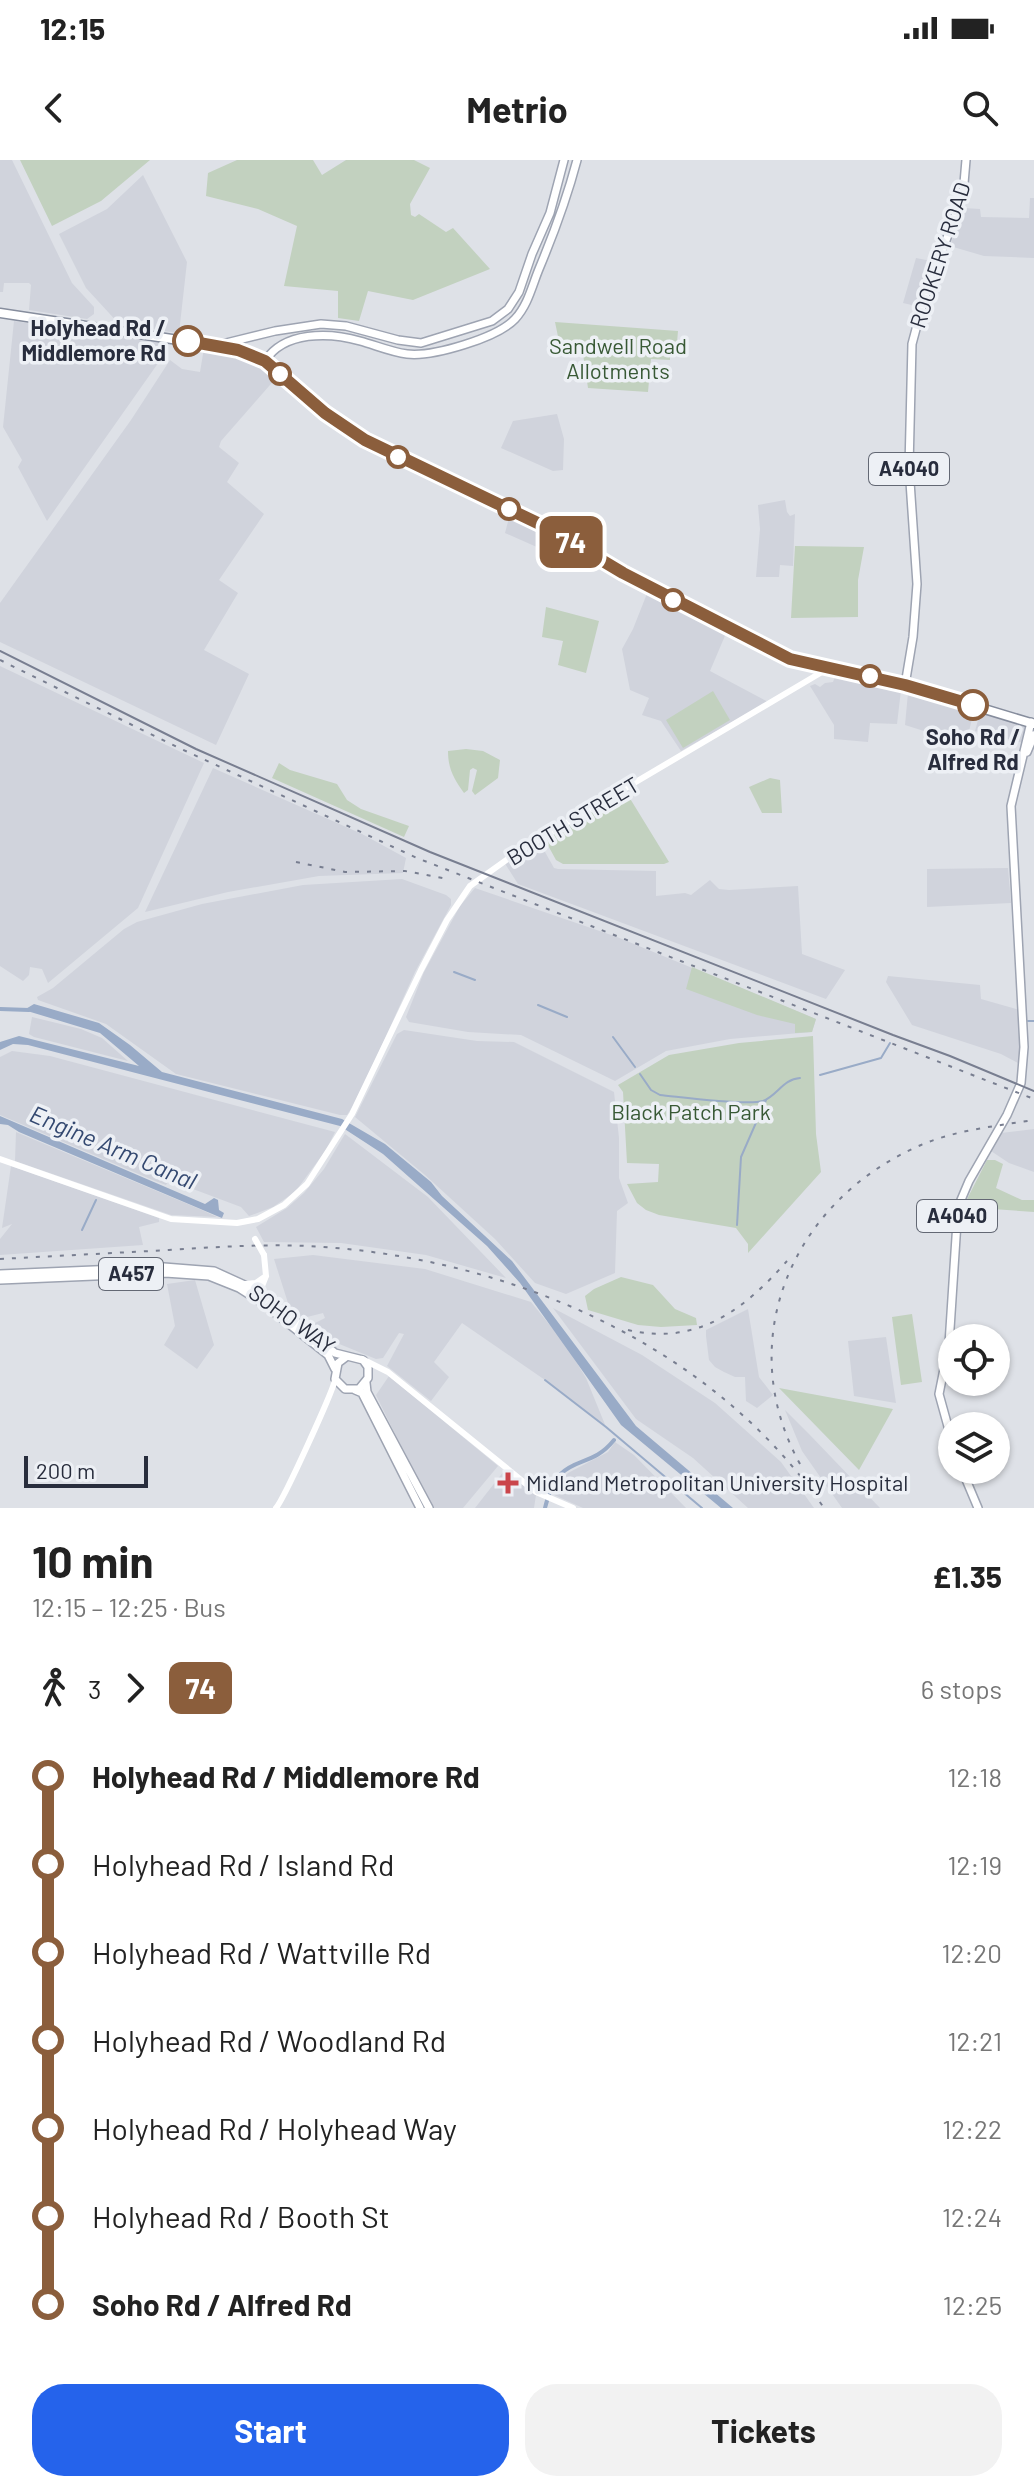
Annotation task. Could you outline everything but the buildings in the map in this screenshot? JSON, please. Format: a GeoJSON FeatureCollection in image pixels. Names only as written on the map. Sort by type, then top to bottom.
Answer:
{"type":"FeatureCollection","features":[{"type":"Feature","properties":{"kind":"highway"},"geometry":{"type":"LineString","coordinates":[[0,313],[218,346],[251,354],[265,361],[325,413],[365,440],[546,527],[646,586],[785,657],[807,665],[905,685],[1033,723]]}},
{"type":"Feature","properties":{"kind":"main road"},"geometry":{"type":"LineString","coordinates":[[218,346],[321,324],[346,326],[421,343],[473,328],[502,315],[519,292],[550,213],[564,160]]}},
{"type":"Feature","properties":{"kind":"main road"},"geometry":{"type":"LineString","coordinates":[[265,361],[278,346],[314,336],[338,337],[394,352],[429,353],[503,328],[524,307],[529,296],[561,218],[577,160]]}},
{"type":"Feature","properties":{"kind":"main road","name":"ROOKERY ROAD"},"geometry":{"type":"LineString","coordinates":[[905,685],[917,584],[909,467],[912,344],[924,299],[963,195],[966,160]]}},
{"type":"Feature","properties":{"kind":"main road"},"geometry":{"type":"LineString","coordinates":[[532,254],[544,257]]}},
{"type":"Feature","properties":{"kind":"main road"},"geometry":{"type":"LineString","coordinates":[[519,292],[529,296]]}},
{"type":"Feature","properties":{"kind":"main road"},"geometry":{"type":"LineString","coordinates":[[473,328],[476,339]]}},
{"type":"Feature","properties":{"kind":"main road"},"geometry":{"type":"LineString","coordinates":[[288,341],[285,337],[289,329]]}},
{"type":"Feature","properties":{"kind":"main road"},"geometry":{"type":"LineString","coordinates":[[269,333],[275,335],[278,346]]}},
{"type":"Feature","properties":{"kind":"main road"},"geometry":{"type":"LineString","coordinates":[[394,352],[398,340]]}},
{"type":"Feature","properties":{"kind":"main road"},"geometry":{"type":"LineString","coordinates":[[807,665],[813,670],[814,679]]}},
{"type":"Feature","properties":{"kind":"main road","name":"BOOTH STREET"},"geometry":{"type":"LineString","coordinates":[[247,1222],[293,1199],[322,1164],[351,1116],[447,920],[461,897],[483,875],[827,669]]}},
{"type":"Feature","properties":{"kind":"main road","name":"A4040"},"geometry":{"type":"LineString","coordinates":[[943,1412],[941,1385],[949,1344],[958,1207],[1021,1083],[1024,1047],[1011,806],[1033,723]]}},
{"type":"Feature","properties":{"kind":"main road","name":"A4040"},"geometry":{"type":"LineString","coordinates":[[1022,765],[1034,735]]}},
{"type":"Feature","properties":{"kind":"main road"},"geometry":{"type":"LineString","coordinates":[[0,1159],[171,1219],[247,1222],[264,1255],[266,1276],[258,1295]]}},
{"type":"Feature","properties":{"kind":"main road","name":"SOHO WAY"},"geometry":{"type":"LineString","coordinates":[[0,1274],[87,1268],[214,1271],[245,1284],[328,1355],[335,1369]]}},
{"type":"Feature","properties":{"kind":"main road","name":"SOHO WAY"},"geometry":{"type":"LineString","coordinates":[[0,1280],[187,1273],[209,1276],[258,1295],[328,1349],[346,1357]]}},
{"type":"Feature","properties":{"kind":"main road"},"geometry":{"type":"LineString","coordinates":[[245,1284],[254,1284],[266,1276]]}},
{"type":"Feature","properties":{"kind":"main road"},"geometry":{"type":"LineString","coordinates":[[276,1508],[290,1486],[334,1390],[335,1369],[346,1357],[359,1358],[381,1367],[536,1492],[573,1508]]}},
{"type":"Feature","properties":{"kind":"main road"},"geometry":{"type":"LineString","coordinates":[[359,1358],[369,1372],[367,1392],[429,1508]]}},
{"type":"Feature","properties":{"kind":"main road"},"geometry":{"type":"LineString","coordinates":[[369,1372],[381,1367]]}},
{"type":"Feature","properties":{"kind":"main road"},"geometry":{"type":"LineString","coordinates":[[335,1379],[345,1389],[362,1393],[420,1508]]}},
{"type":"Feature","properties":{"kind":"main road"},"geometry":{"type":"LineString","coordinates":[[355,1390],[366,1383]]}},
{"type":"Feature","properties":{"kind":"main road"},"geometry":{"type":"LineString","coordinates":[[325,1405],[345,1389]]}},
{"type":"Feature","properties":{"kind":"main road"},"geometry":{"type":"LineString","coordinates":[[968,1484],[978,1508]]}},
{"type":"Feature","properties":{"kind":"shaded area"},"geometry":{"type":"Polygon","coordinates":[[[0,160],[12,160],[72,283],[94,307],[94,314],[87,319],[29,310],[29,283],[4,283],[3,292],[0,292],[0,160]]]}},
{"type":"Feature","properties":{"kind":"shaded area"},"geometry":{"type":"Polygon","coordinates":[[[143,175],[187,262],[179,333],[120,325],[86,288],[59,234],[107,209],[143,175]]]}},
{"type":"Feature","properties":{"kind":"shaded area"},"geometry":{"type":"Polygon","coordinates":[[[1030,198],[1034,198],[1034,258],[984,256],[950,246],[964,208],[980,209],[981,217],[1029,218],[1030,198]]]}},
{"type":"Feature","properties":{"kind":"shaded area"},"geometry":{"type":"Polygon","coordinates":[[[916,258],[931,261],[916,306],[903,303],[916,258]]]}},
{"type":"Feature","properties":{"kind":"shaded area"},"geometry":{"type":"Polygon","coordinates":[[[14,321],[168,344],[168,349],[47,521],[18,467],[22,460],[3,427],[14,321]]]}},
{"type":"Feature","properties":{"kind":"shaded area"},"geometry":{"type":"Polygon","coordinates":[[[204,348],[255,361],[277,377],[219,447],[239,463],[227,482],[264,514],[219,580],[238,593],[204,650],[249,674],[216,745],[0,642],[0,603],[131,420],[170,360],[182,369],[200,372],[204,348]]]}},
{"type":"Feature","properties":{"kind":"shaded area"},"geometry":{"type":"Polygon","coordinates":[[[557,414],[564,439],[563,470],[553,471],[501,448],[513,421],[557,414]]]}},
{"type":"Feature","properties":{"kind":"shaded area"},"geometry":{"type":"Polygon","coordinates":[[[785,500],[787,512],[790,516],[795,514],[793,566],[780,565],[779,577],[756,577],[760,529],[758,505],[785,500]]]}},
{"type":"Feature","properties":{"kind":"shaded area"},"geometry":{"type":"Polygon","coordinates":[[[510,514],[550,535],[548,552],[505,533],[510,514]]]}},
{"type":"Feature","properties":{"kind":"shaded area"},"geometry":{"type":"Polygon","coordinates":[[[648,591],[727,631],[710,671],[768,702],[681,751],[661,721],[642,715],[649,698],[630,690],[622,649],[648,591]]]}},
{"type":"Feature","properties":{"kind":"shaded area"},"geometry":{"type":"Polygon","coordinates":[[[0,666],[204,763],[138,908],[48,983],[42,969],[30,967],[29,975],[23,981],[0,966],[0,666]]]}},
{"type":"Feature","properties":{"kind":"shaded area"},"geometry":{"type":"Polygon","coordinates":[[[835,677],[901,690],[897,724],[870,723],[868,742],[834,739],[834,725],[810,686],[815,684],[820,687],[833,682],[835,677]]]}},
{"type":"Feature","properties":{"kind":"shaded area"},"geometry":{"type":"Polygon","coordinates":[[[908,693],[974,711],[968,735],[952,730],[949,739],[905,725],[908,693]]]}},
{"type":"Feature","properties":{"kind":"shaded area"},"geometry":{"type":"Polygon","coordinates":[[[980,713],[1027,727],[1023,743],[975,731],[980,713]]]}},
{"type":"Feature","properties":{"kind":"shaded area"},"geometry":{"type":"Polygon","coordinates":[[[213,768],[362,834],[406,858],[403,873],[319,876],[228,892],[145,912],[213,768]]]}},
{"type":"Feature","properties":{"kind":"shaded area"},"geometry":{"type":"Polygon","coordinates":[[[540,843],[554,868],[558,869],[656,871],[656,896],[691,895],[710,880],[719,889],[729,890],[798,886],[802,954],[845,970],[826,999],[518,884],[504,862],[540,843]]]}},
{"type":"Feature","properties":{"kind":"shaded area"},"geometry":{"type":"Polygon","coordinates":[[[1008,868],[1011,903],[927,907],[927,869],[1008,868]]]}},
{"type":"Feature","properties":{"kind":"shaded area"},"geometry":{"type":"Polygon","coordinates":[[[402,879],[446,895],[451,899],[451,905],[415,972],[357,1100],[347,1115],[176,1074],[106,1024],[38,1000],[37,997],[137,922],[202,904],[303,885],[402,879]]]}},
{"type":"Feature","properties":{"kind":"shaded area"},"geometry":{"type":"Polygon","coordinates":[[[475,888],[617,937],[816,1019],[812,1032],[730,1039],[666,1051],[615,1081],[521,1035],[468,1032],[409,1022],[406,1017],[424,972],[460,906],[475,888]]]}},
{"type":"Feature","properties":{"kind":"shaded area"},"geometry":{"type":"Polygon","coordinates":[[[888,976],[980,985],[981,999],[1020,1010],[1020,1064],[1001,1054],[912,1025],[886,982],[888,976]]]}},
{"type":"Feature","properties":{"kind":"shaded area"},"geometry":{"type":"Polygon","coordinates":[[[32,1017],[81,1029],[102,1038],[128,1061],[34,1037],[29,1034],[32,1017]]]}},
{"type":"Feature","properties":{"kind":"shaded area"},"geometry":{"type":"Polygon","coordinates":[[[404,1030],[477,1041],[514,1042],[614,1092],[619,1178],[628,1203],[617,1211],[615,1273],[566,1294],[535,1283],[495,1239],[355,1117],[397,1034],[404,1030]]]}},
{"type":"Feature","properties":{"kind":"shaded area"},"geometry":{"type":"Polygon","coordinates":[[[12,1051],[50,1056],[335,1132],[326,1150],[295,1192],[273,1207],[249,1216],[241,1207],[169,1180],[166,1185],[155,1181],[0,1115],[0,1057],[12,1051]]]}},
{"type":"Feature","properties":{"kind":"shaded area"},"geometry":{"type":"Polygon","coordinates":[[[1034,1129],[1034,1172],[1009,1163],[991,1151],[1001,1133],[1034,1129]]]}},
{"type":"Feature","properties":{"kind":"shaded area"},"geometry":{"type":"Polygon","coordinates":[[[16,1132],[217,1217],[171,1215],[15,1161],[16,1132]]]}},
{"type":"Feature","properties":{"kind":"shaded area"},"geometry":{"type":"Polygon","coordinates":[[[345,1134],[428,1197],[506,1278],[426,1255],[341,1243],[264,1242],[256,1227],[287,1208],[304,1193],[324,1169],[345,1134]]]}},
{"type":"Feature","properties":{"kind":"shaded area"},"geometry":{"type":"Polygon","coordinates":[[[11,1166],[159,1218],[159,1222],[139,1227],[143,1245],[0,1255],[0,1239],[12,1224],[2,1228],[11,1166]]]}},
{"type":"Feature","properties":{"kind":"shaded area"},"geometry":{"type":"Polygon","coordinates":[[[313,1255],[425,1269],[531,1302],[566,1345],[586,1378],[606,1427],[462,1323],[434,1362],[449,1377],[431,1401],[387,1366],[404,1334],[399,1333],[383,1358],[376,1359],[332,1341],[311,1325],[325,1318],[323,1313],[299,1319],[289,1306],[274,1259],[313,1255]]]}},
{"type":"Feature","properties":{"kind":"shaded area"},"geometry":{"type":"Polygon","coordinates":[[[195,1280],[214,1345],[197,1369],[164,1345],[175,1326],[167,1284],[195,1280]]]}},
{"type":"Feature","properties":{"kind":"shaded area"},"geometry":{"type":"Polygon","coordinates":[[[553,1308],[642,1355],[715,1403],[781,1462],[814,1508],[748,1508],[693,1458],[636,1419],[553,1308]]]}},
{"type":"Feature","properties":{"kind":"shaded area"},"geometry":{"type":"Polygon","coordinates":[[[748,1309],[759,1377],[773,1395],[757,1408],[746,1401],[745,1377],[724,1372],[709,1360],[706,1336],[706,1330],[748,1309]]]}},
{"type":"Feature","properties":{"kind":"shaded area"},"geometry":{"type":"Polygon","coordinates":[[[886,1337],[896,1403],[854,1396],[848,1341],[886,1337]]]}},
{"type":"Feature","properties":{"kind":"shaded area"},"geometry":{"type":"Polygon","coordinates":[[[389,1376],[498,1466],[463,1508],[431,1508],[376,1395],[389,1376]]]}},
{"type":"Feature","properties":{"kind":"shaded area"},"geometry":{"type":"Polygon","coordinates":[[[785,1410],[880,1508],[842,1508],[802,1451],[785,1410]]]}},
{"type":"Feature","properties":{"kind":"shaded area"},"geometry":{"type":"Polygon","coordinates":[[[615,1442],[634,1455],[686,1508],[583,1508],[552,1494],[568,1473],[608,1452],[615,1442]]]}},
{"type":"Feature","properties":{"kind":"shaded area","name":"Midland Metropolitan University Hospital"},"geometry":{"type":"Polygon","coordinates":[[[504,1471],[536,1495],[534,1508],[475,1508],[504,1471]]]}},
{"type":"Feature","properties":{"kind":"green space"},"geometry":{"type":"Polygon","coordinates":[[[20,160],[150,160],[101,201],[52,226],[20,160]]]}},
{"type":"Feature","properties":{"kind":"green space"},"geometry":{"type":"Polygon","coordinates":[[[237,160],[313,160],[322,175],[346,160],[414,160],[430,168],[410,204],[411,215],[415,217],[419,214],[446,232],[453,228],[490,269],[413,300],[368,291],[359,321],[338,318],[338,291],[284,286],[297,226],[258,209],[206,196],[208,173],[237,160]]]}},
{"type":"Feature","properties":{"kind":"green space","name":"Sandwell Road Allotments"},"geometry":{"type":"Polygon","coordinates":[[[555,322],[678,331],[676,354],[670,354],[670,360],[651,359],[648,392],[588,388],[583,354],[561,351],[555,322]]]}},
{"type":"Feature","properties":{"kind":"green space"},"geometry":{"type":"Polygon","coordinates":[[[795,546],[864,547],[858,580],[858,617],[791,618],[795,546]]]}},
{"type":"Feature","properties":{"kind":"green space"},"geometry":{"type":"Polygon","coordinates":[[[546,607],[599,621],[586,673],[558,665],[563,641],[542,637],[546,607]]]}},
{"type":"Feature","properties":{"kind":"green space"},"geometry":{"type":"Polygon","coordinates":[[[713,691],[730,720],[683,748],[666,720],[713,691]]]}},
{"type":"Feature","properties":{"kind":"green space"},"geometry":{"type":"Polygon","coordinates":[[[448,751],[483,751],[500,760],[498,778],[475,795],[472,791],[477,770],[470,770],[468,790],[464,793],[449,763],[448,751]]]}},
{"type":"Feature","properties":{"kind":"green space"},"geometry":{"type":"Polygon","coordinates":[[[279,763],[290,770],[337,784],[347,800],[361,809],[409,826],[404,837],[272,778],[279,763]]]}},
{"type":"Feature","properties":{"kind":"green space"},"geometry":{"type":"Polygon","coordinates":[[[770,778],[780,780],[782,813],[762,813],[749,787],[770,778]]]}},
{"type":"Feature","properties":{"kind":"green space"},"geometry":{"type":"Polygon","coordinates":[[[626,792],[669,862],[563,864],[556,860],[545,840],[626,792]]]}},
{"type":"Feature","properties":{"kind":"green space"},"geometry":{"type":"Polygon","coordinates":[[[692,967],[816,1019],[812,1032],[795,1033],[795,1024],[757,1015],[686,989],[692,967]]]}},
{"type":"Feature","properties":{"kind":"green space","name":"Black Patch Park"},"geometry":{"type":"Polygon","coordinates":[[[813,1036],[816,1134],[821,1172],[748,1253],[748,1244],[736,1228],[659,1215],[637,1203],[627,1184],[658,1182],[659,1164],[627,1163],[623,1092],[618,1085],[669,1055],[739,1043],[813,1036]]]}},
{"type":"Feature","properties":{"kind":"green space"},"geometry":{"type":"Polygon","coordinates":[[[987,1160],[1003,1164],[996,1188],[1022,1200],[1034,1200],[1034,1212],[963,1207],[987,1160]]]}},
{"type":"Feature","properties":{"kind":"green space"},"geometry":{"type":"Polygon","coordinates":[[[621,1277],[653,1285],[675,1309],[696,1318],[697,1325],[638,1325],[588,1310],[585,1296],[621,1277]]]}},
{"type":"Feature","properties":{"kind":"green space"},"geometry":{"type":"Polygon","coordinates":[[[912,1314],[922,1382],[901,1385],[892,1317],[912,1314]]]}},
{"type":"Feature","properties":{"kind":"green space"},"geometry":{"type":"Polygon","coordinates":[[[779,1388],[893,1409],[859,1470],[779,1388]]]}},
{"type":"Feature","properties":{"kind":"water"},"geometry":{"type":"Polygon","coordinates":[[[34,1004],[99,1023],[162,1072],[342,1119],[385,1144],[431,1182],[512,1261],[636,1426],[733,1508],[721,1508],[621,1425],[520,1283],[487,1246],[383,1154],[340,1126],[28,1045],[13,1044],[0,1050],[0,1042],[19,1036],[139,1066],[100,1033],[24,1010],[34,1004]]]}},
{"type":"Feature","properties":{"kind":"water","name":"Engine Arm Canal"},"geometry":{"type":"Polygon","coordinates":[[[0,1116],[205,1204],[214,1198],[218,1200],[219,1210],[224,1213],[222,1218],[0,1124],[0,1116]]]}},
{"type":"Feature","properties":{"kind":"waterway"},"geometry":{"type":"LineString","coordinates":[[454,972],[475,980]]}},
{"type":"Feature","properties":{"kind":"waterway"},"geometry":{"type":"LineString","coordinates":[[538,1005],[567,1017]]}},
{"type":"Feature","properties":{"kind":"waterway"},"geometry":{"type":"LineString","coordinates":[[0,1009],[29,1010]]}},
{"type":"Feature","properties":{"kind":"waterway"},"geometry":{"type":"LineString","coordinates":[[1028,1021],[1034,1021]]}},
{"type":"Feature","properties":{"kind":"waterway"},"geometry":{"type":"LineString","coordinates":[[613,1037],[635,1067]]}},
{"type":"Feature","properties":{"kind":"waterway"},"geometry":{"type":"LineString","coordinates":[[820,1075],[881,1058],[890,1043]]}},
{"type":"Feature","properties":{"kind":"waterway"},"geometry":{"type":"LineString","coordinates":[[640,1074],[651,1090],[660,1095],[743,1102],[763,1101],[789,1081],[800,1078]]}},
{"type":"Feature","properties":{"kind":"waterway"},"geometry":{"type":"LineString","coordinates":[[737,1225],[741,1157],[766,1100]]}},
{"type":"Feature","properties":{"kind":"waterway"},"geometry":{"type":"LineString","coordinates":[[82,1230],[96,1200]]}},
{"type":"Feature","properties":{"kind":"waterway"},"geometry":{"type":"LineString","coordinates":[[545,1380],[702,1508]]}},
{"type":"Feature","properties":{"kind":"waterway"},"geometry":{"type":"LineString","coordinates":[[545,1508],[558,1477],[594,1457],[614,1440]]}},
{"type":"Feature","properties":{"kind":"tram line"},"geometry":{"type":"LineString","coordinates":[[0,651],[196,749],[430,852],[1034,1091]]}},
{"type":"Feature","properties":{"kind":"railway"},"geometry":{"type":"LineString","coordinates":[[0,660],[177,747],[417,858],[1034,1099]]}},
{"type":"Feature","properties":{"kind":"railway"},"geometry":{"type":"LineString","coordinates":[[296,862],[345,872],[405,871],[448,879]]}},
{"type":"Feature","properties":{"kind":"railway"},"geometry":{"type":"LineString","coordinates":[[800,1464],[780,1417],[772,1369],[774,1322],[787,1278],[809,1237],[839,1200],[877,1169],[921,1145],[962,1132],[1034,1120]]}},
{"type":"Feature","properties":{"kind":"railway"},"geometry":{"type":"LineString","coordinates":[[0,1259],[239,1246],[308,1246],[382,1253],[455,1268],[528,1290],[597,1318],[663,1355],[723,1398],[777,1449],[824,1508]]}},
{"type":"Feature","properties":{"kind":"railway"},"geometry":{"type":"LineString","coordinates":[[628,1330],[653,1334],[676,1333],[717,1320],[754,1295],[787,1261]]}},
{"type":"Feature","properties":{"kind":"bus line","name":"74"},"geometry":{"type":"LineString","coordinates":[[188,341],[238,350],[265,361],[325,413],[365,440],[546,527],[623,573],[790,659],[872,676],[973,705]]}},
{"type":"Feature","properties":{"kind":"place","name":"Holyhead Rd / Middlemore Rd"},"geometry":{"type":"Point","coordinates":[188,341]}},
{"type":"Feature","properties":{"kind":"place","name":"Soho Rd / Alfred Rd"},"geometry":{"type":"Point","coordinates":[973,705]}},
{"type":"Feature","properties":{"kind":"place","name":"Midland Metropolitan University Hospital"},"geometry":{"type":"Point","coordinates":[508,1483]}}]}
